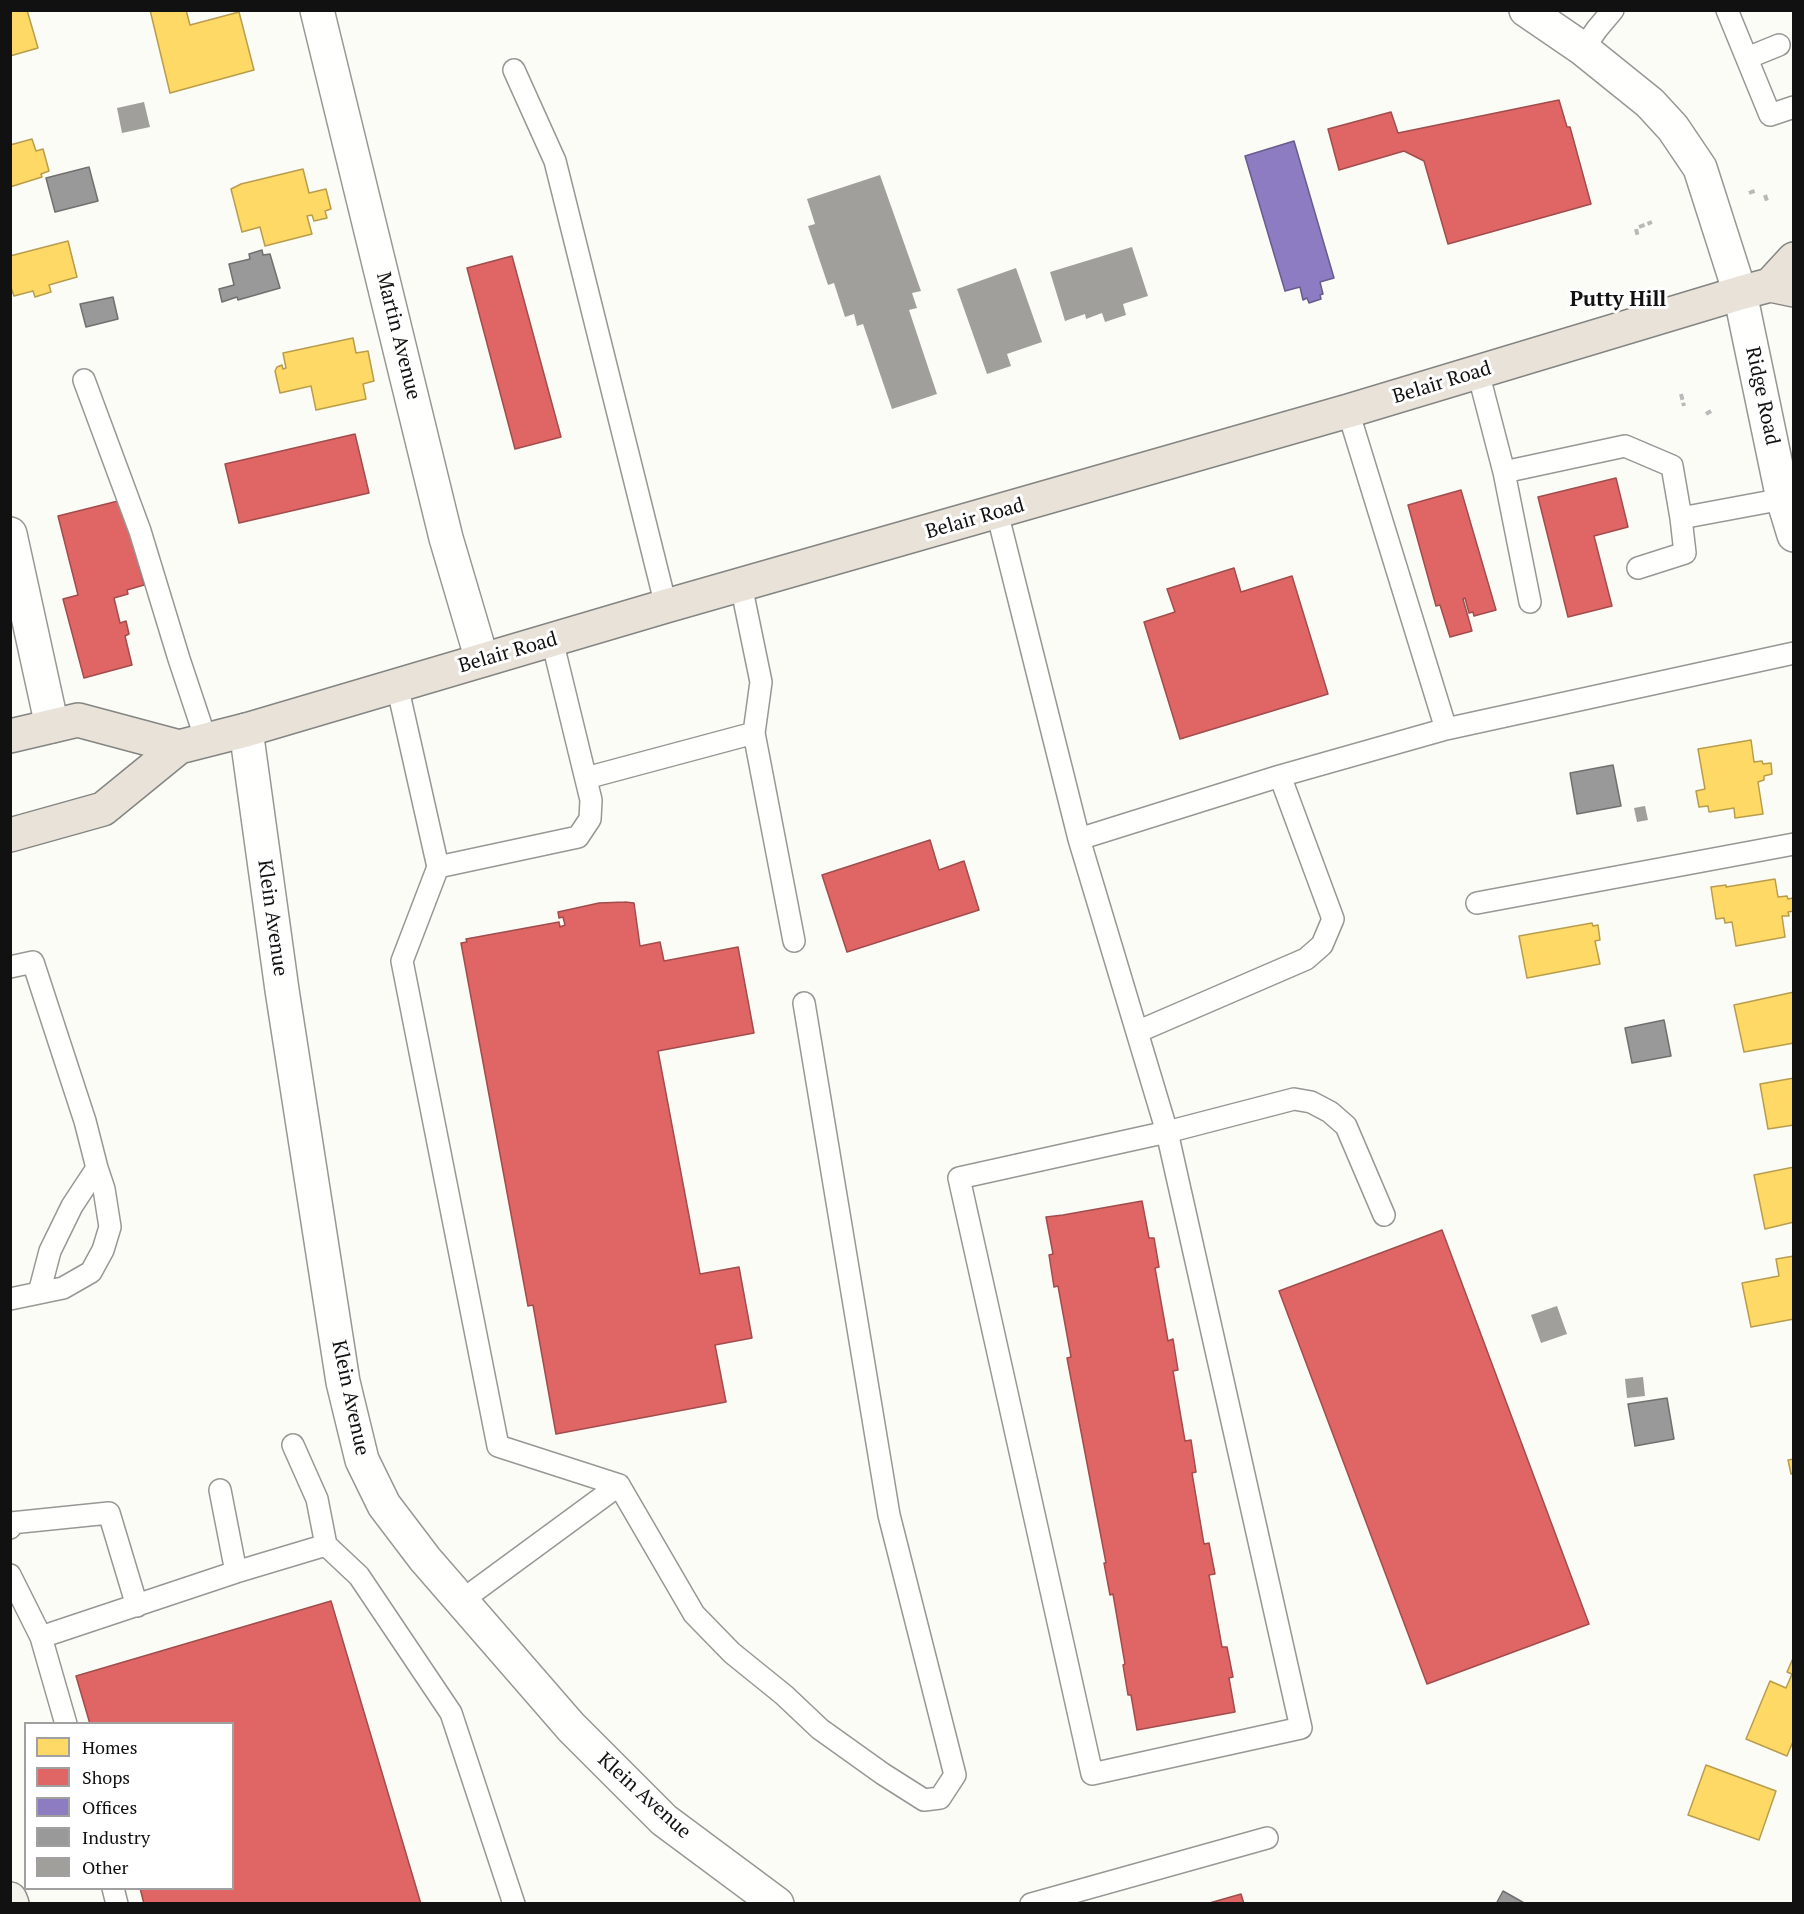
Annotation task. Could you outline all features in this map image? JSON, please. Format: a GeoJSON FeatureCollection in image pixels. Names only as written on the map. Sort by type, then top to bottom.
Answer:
{"type":"FeatureCollection","features":[{"type":"Feature","properties":{"kind":"highway"},"geometry":{"type":"LineString","coordinates":[[1768,289],[1794,259]]}},
{"type":"Feature","properties":{"kind":"highway","name":"Belair Road"},"geometry":{"type":"LineString","coordinates":[[10,835],[104,809],[192,744],[1768,289]]}},
{"type":"Feature","properties":{"kind":"highway","name":"Belair Road"},"geometry":{"type":"LineString","coordinates":[[10,736],[78,720],[192,744]]}},
{"type":"Feature","properties":{"kind":"street","name":"Martin Avenue"},"geometry":{"type":"LineString","coordinates":[[317,10],[446,538],[482,660]]}},
{"type":"Feature","properties":{"kind":"street","name":"Ridge Road"},"geometry":{"type":"LineString","coordinates":[[1526,10],[1583,49],[1650,103],[1673,128],[1700,168],[1768,289],[1783,499],[1794,535]]}},
{"type":"Feature","properties":{"kind":"street"},"geometry":{"type":"LineString","coordinates":[[10,534],[19,609],[52,726]]}},
{"type":"Feature","properties":{"kind":"street","name":"Klein Avenue"},"geometry":{"type":"LineString","coordinates":[[246,730],[282,990],[341,1370],[362,1460],[384,1504],[425,1558],[572,1727],[664,1820],[777,1904]]}},
{"type":"Feature","properties":{"kind":"lane"},"geometry":{"type":"LineString","coordinates":[[1583,49],[1613,10]]}},
{"type":"Feature","properties":{"kind":"lane"},"geometry":{"type":"LineString","coordinates":[[1727,10],[1770,115],[1794,107]]}},
{"type":"Feature","properties":{"kind":"lane"},"geometry":{"type":"LineString","coordinates":[[1747,58],[1779,45]]}},
{"type":"Feature","properties":{"kind":"lane"},"geometry":{"type":"LineString","coordinates":[[514,70],[555,161],[666,606]]}},
{"type":"Feature","properties":{"kind":"lane"},"geometry":{"type":"LineString","coordinates":[[1478,372],[1504,472],[1530,602]]}},
{"type":"Feature","properties":{"kind":"lane"},"geometry":{"type":"LineString","coordinates":[[84,380],[140,531],[179,659],[192,744]]}},
{"type":"Feature","properties":{"kind":"lane"},"geometry":{"type":"LineString","coordinates":[[1348,411],[1446,729]]}},
{"type":"Feature","properties":{"kind":"lane"},"geometry":{"type":"LineString","coordinates":[[1504,472],[1625,446],[1671,466],[1685,553],[1638,568]]}},
{"type":"Feature","properties":{"kind":"lane"},"geometry":{"type":"LineString","coordinates":[[1681,518],[1783,499]]}},
{"type":"Feature","properties":{"kind":"lane"},"geometry":{"type":"LineString","coordinates":[[997,512],[1079,839],[1167,1132],[1300,1728],[1092,1774],[959,1178],[1167,1132],[1294,1099],[1311,1102],[1330,1112],[1347,1126],[1384,1215]]}},
{"type":"Feature","properties":{"kind":"lane"},"geometry":{"type":"LineString","coordinates":[[741,585],[761,682],[754,733],[794,941]]}},
{"type":"Feature","properties":{"kind":"lane"},"geometry":{"type":"LineString","coordinates":[[438,867],[578,837],[590,819],[591,800],[552,640]]}},
{"type":"Feature","properties":{"kind":"lane"},"geometry":{"type":"LineString","coordinates":[[1079,839],[1280,776],[1446,729],[1794,653]]}},
{"type":"Feature","properties":{"kind":"lane"},"geometry":{"type":"LineString","coordinates":[[398,685],[438,867],[402,961],[498,1446],[620,1485],[694,1614],[732,1653],[784,1695],[820,1729],[883,1774],[924,1800],[940,1798],[955,1775],[889,1515],[804,1003]]}},
{"type":"Feature","properties":{"kind":"lane"},"geometry":{"type":"LineString","coordinates":[[586,778],[754,733]]}},
{"type":"Feature","properties":{"kind":"lane"},"geometry":{"type":"LineString","coordinates":[[1137,1032],[1306,959],[1322,945],[1333,918],[1280,776]]}},
{"type":"Feature","properties":{"kind":"lane"},"geometry":{"type":"LineString","coordinates":[[1477,903],[1794,844]]}},
{"type":"Feature","properties":{"kind":"lane"},"geometry":{"type":"LineString","coordinates":[[10,968],[33,962],[86,1121],[104,1189],[110,1227],[103,1250],[91,1272],[63,1288],[10,1299]]}},
{"type":"Feature","properties":{"kind":"lane"},"geometry":{"type":"LineString","coordinates":[[39,1293],[50,1251],[72,1206],[97,1168]]}},
{"type":"Feature","properties":{"kind":"lane"},"geometry":{"type":"LineString","coordinates":[[292,1444],[317,1499],[326,1545],[359,1576],[451,1713],[514,1904]]}},
{"type":"Feature","properties":{"kind":"lane"},"geometry":{"type":"LineString","coordinates":[[461,1601],[620,1485]]}},
{"type":"Feature","properties":{"kind":"lane"},"geometry":{"type":"LineString","coordinates":[[220,1490],[236,1572]]}},
{"type":"Feature","properties":{"kind":"lane"},"geometry":{"type":"LineString","coordinates":[[10,1528],[11,1523],[109,1513],[137,1606]]}},
{"type":"Feature","properties":{"kind":"lane"},"geometry":{"type":"LineString","coordinates":[[41,1637],[236,1572],[326,1545]]}},
{"type":"Feature","properties":{"kind":"lane"},"geometry":{"type":"LineString","coordinates":[[10,1575],[41,1637],[65,1722]]}},
{"type":"Feature","properties":{"kind":"lane"},"geometry":{"type":"LineString","coordinates":[[1031,1904],[1268,1838]]}},
{"type":"Feature","properties":{"kind":"path"},"geometry":{"type":"LineString","coordinates":[[1749,193],[1757,190]]}},
{"type":"Feature","properties":{"kind":"path"},"geometry":{"type":"LineString","coordinates":[[1765,195],[1767,201]]}},
{"type":"Feature","properties":{"kind":"path"},"geometry":{"type":"LineString","coordinates":[[1638,237],[1637,228],[1652,222]]}},
{"type":"Feature","properties":{"kind":"path"},"geometry":{"type":"LineString","coordinates":[[1681,394],[1684,406]]}},
{"type":"Feature","properties":{"kind":"path"},"geometry":{"type":"LineString","coordinates":[[1706,414],[1711,411]]}},
{"type":"Feature","properties":{"kind":"building: Homes"},"geometry":{"type":"Polygon","coordinates":[[[10,10],[27,10],[38,48],[10,56],[10,10]]]}},
{"type":"Feature","properties":{"kind":"building: Homes"},"geometry":{"type":"Polygon","coordinates":[[[150,10],[186,10],[190,25],[239,12],[254,70],[170,93],[150,10]]]}},
{"type":"Feature","properties":{"kind":"building: Homes"},"geometry":{"type":"Polygon","coordinates":[[[32,139],[36,151],[43,149],[49,171],[41,174],[42,177],[10,187],[10,145],[32,139]]]}},
{"type":"Feature","properties":{"kind":"building: Homes"},"geometry":{"type":"Polygon","coordinates":[[[303,169],[309,193],[326,189],[331,209],[325,211],[327,218],[314,221],[312,215],[307,216],[312,234],[265,246],[260,227],[242,232],[231,189],[241,184],[303,169]]]}},
{"type":"Feature","properties":{"kind":"building: Homes"},"geometry":{"type":"Polygon","coordinates":[[[68,241],[77,277],[49,285],[51,292],[35,297],[33,291],[14,296],[10,285],[10,256],[68,241]]]}},
{"type":"Feature","properties":{"kind":"building: Homes"},"geometry":{"type":"Polygon","coordinates":[[[353,338],[356,353],[368,351],[374,381],[363,384],[366,399],[316,410],[311,386],[280,393],[275,371],[282,365],[283,369],[286,368],[283,353],[353,338]]]}},
{"type":"Feature","properties":{"kind":"building: Homes"},"geometry":{"type":"Polygon","coordinates":[[[1751,740],[1754,762],[1771,763],[1772,774],[1764,776],[1764,780],[1758,782],[1763,814],[1735,818],[1734,808],[1709,812],[1708,806],[1699,807],[1696,791],[1705,789],[1698,749],[1751,740]]]}},
{"type":"Feature","properties":{"kind":"building: Homes"},"geometry":{"type":"Polygon","coordinates":[[[1775,879],[1778,897],[1793,898],[1794,903],[1794,911],[1788,912],[1789,916],[1782,916],[1785,937],[1736,946],[1732,922],[1725,923],[1724,918],[1716,919],[1711,887],[1726,885],[1726,887],[1775,879]]]}},
{"type":"Feature","properties":{"kind":"building: Homes"},"geometry":{"type":"Polygon","coordinates":[[[1592,923],[1593,926],[1598,925],[1600,940],[1595,941],[1600,964],[1527,978],[1519,936],[1592,923]]]}},
{"type":"Feature","properties":{"kind":"building: Homes"},"geometry":{"type":"Polygon","coordinates":[[[1794,992],[1794,1043],[1744,1052],[1734,1005],[1794,992]]]}},
{"type":"Feature","properties":{"kind":"building: Homes"},"geometry":{"type":"Polygon","coordinates":[[[1794,1078],[1794,1125],[1768,1129],[1760,1084],[1794,1078]]]}},
{"type":"Feature","properties":{"kind":"building: Homes"},"geometry":{"type":"Polygon","coordinates":[[[1794,1167],[1794,1222],[1765,1229],[1754,1175],[1794,1167]]]}},
{"type":"Feature","properties":{"kind":"building: Homes"},"geometry":{"type":"Polygon","coordinates":[[[1794,1256],[1794,1319],[1751,1327],[1742,1283],[1779,1276],[1776,1259],[1794,1256]]]}},
{"type":"Feature","properties":{"kind":"building: Homes"},"geometry":{"type":"Polygon","coordinates":[[[1794,1459],[1794,1473],[1791,1474],[1788,1460],[1794,1459]]]}},
{"type":"Feature","properties":{"kind":"building: Homes"},"geometry":{"type":"Polygon","coordinates":[[[1794,1656],[1794,1739],[1787,1756],[1746,1739],[1770,1681],[1786,1688],[1792,1674],[1787,1672],[1794,1656]]]}},
{"type":"Feature","properties":{"kind":"building: Homes"},"geometry":{"type":"Polygon","coordinates":[[[1706,1765],[1776,1791],[1759,1840],[1688,1815],[1706,1765]]]}},
{"type":"Feature","properties":{"kind":"building: Shops"},"geometry":{"type":"Polygon","coordinates":[[[1559,100],[1567,127],[1570,127],[1591,204],[1448,244],[1424,161],[1404,151],[1339,170],[1328,129],[1391,112],[1398,133],[1559,100]]]}},
{"type":"Feature","properties":{"kind":"building: Shops"},"geometry":{"type":"Polygon","coordinates":[[[512,256],[561,437],[515,449],[467,268],[512,256]]]}},
{"type":"Feature","properties":{"kind":"building: Shops"},"geometry":{"type":"Polygon","coordinates":[[[355,434],[369,493],[239,523],[225,464],[355,434]]]}},
{"type":"Feature","properties":{"kind":"building: Shops"},"geometry":{"type":"Polygon","coordinates":[[[1616,478],[1628,527],[1594,536],[1612,606],[1568,617],[1538,497],[1616,478]]]}},
{"type":"Feature","properties":{"kind":"building: Shops"},"geometry":{"type":"Polygon","coordinates":[[[1461,490],[1496,610],[1474,616],[1473,612],[1469,613],[1465,598],[1463,599],[1472,631],[1450,637],[1440,605],[1436,606],[1408,505],[1461,490]]]}},
{"type":"Feature","properties":{"kind":"building: Shops"},"geometry":{"type":"Polygon","coordinates":[[[122,500],[144,585],[127,590],[128,594],[114,598],[120,623],[126,621],[129,634],[125,636],[132,665],[84,678],[63,599],[78,595],[58,516],[122,500]]]}},
{"type":"Feature","properties":{"kind":"building: Shops"},"geometry":{"type":"Polygon","coordinates":[[[1234,568],[1241,592],[1292,576],[1328,694],[1180,739],[1144,622],[1175,612],[1167,589],[1234,568]]]}},
{"type":"Feature","properties":{"kind":"building: Shops"},"geometry":{"type":"Polygon","coordinates":[[[930,840],[939,870],[964,861],[979,910],[847,952],[822,875],[930,840]]]}},
{"type":"Feature","properties":{"kind":"building: Shops"},"geometry":{"type":"Polygon","coordinates":[[[599,903],[634,903],[640,946],[660,942],[664,961],[738,947],[754,1033],[658,1051],[700,1274],[739,1267],[752,1338],[715,1345],[726,1402],[556,1434],[533,1305],[528,1306],[461,943],[467,942],[466,939],[559,922],[560,927],[565,925],[563,917],[559,918],[558,912],[599,903]]]}},
{"type":"Feature","properties":{"kind":"building: Shops"},"geometry":{"type":"Polygon","coordinates":[[[1142,1201],[1149,1238],[1154,1238],[1159,1267],[1155,1268],[1168,1341],[1173,1339],[1178,1370],[1173,1371],[1185,1441],[1191,1440],[1196,1472],[1192,1473],[1204,1544],[1209,1543],[1215,1574],[1209,1575],[1222,1647],[1227,1647],[1233,1677],[1229,1678],[1235,1712],[1137,1730],[1131,1695],[1128,1695],[1113,1594],[1110,1595],[1067,1358],[1071,1357],[1058,1286],[1054,1287],[1049,1255],[1053,1254],[1046,1217],[1142,1201]]]}},
{"type":"Feature","properties":{"kind":"building: Shops"},"geometry":{"type":"Polygon","coordinates":[[[1442,1230],[1589,1624],[1427,1684],[1279,1291],[1442,1230]]]}},
{"type":"Feature","properties":{"kind":"building: Shops"},"geometry":{"type":"Polygon","coordinates":[[[331,1601],[421,1904],[144,1904],[140,1890],[234,1890],[234,1722],[89,1722],[76,1676],[331,1601]]]}},
{"type":"Feature","properties":{"kind":"building: Shops"},"geometry":{"type":"Polygon","coordinates":[[[1241,1894],[1244,1904],[1206,1904],[1241,1894]]]}},
{"type":"Feature","properties":{"kind":"building: Offices"},"geometry":{"type":"Polygon","coordinates":[[[1294,141],[1334,278],[1320,282],[1323,294],[1320,295],[1321,299],[1309,303],[1307,298],[1303,300],[1300,287],[1285,291],[1245,156],[1294,141]]]}},
{"type":"Feature","properties":{"kind":"building: Industry"},"geometry":{"type":"Polygon","coordinates":[[[89,167],[98,201],[55,212],[46,178],[89,167]]]}},
{"type":"Feature","properties":{"kind":"building: Industry"},"geometry":{"type":"Polygon","coordinates":[[[262,250],[263,255],[270,254],[280,288],[238,300],[237,297],[222,302],[219,289],[234,285],[229,264],[250,259],[249,254],[262,250]]]}},
{"type":"Feature","properties":{"kind":"building: Industry"},"geometry":{"type":"Polygon","coordinates":[[[113,297],[118,319],[86,327],[80,304],[113,297]]]}},
{"type":"Feature","properties":{"kind":"building: Industry"},"geometry":{"type":"Polygon","coordinates":[[[1613,765],[1621,806],[1577,814],[1570,773],[1613,765]]]}},
{"type":"Feature","properties":{"kind":"building: Industry"},"geometry":{"type":"Polygon","coordinates":[[[1664,1020],[1671,1056],[1632,1063],[1625,1028],[1664,1020]]]}},
{"type":"Feature","properties":{"kind":"building: Industry"},"geometry":{"type":"Polygon","coordinates":[[[1667,1398],[1674,1439],[1635,1446],[1628,1404],[1667,1398]]]}},
{"type":"Feature","properties":{"kind":"building: Industry"},"geometry":{"type":"Polygon","coordinates":[[[1503,1891],[1526,1904],[1496,1904],[1503,1891]]]}},
{"type":"Feature","properties":{"kind":"building: Other"},"geometry":{"type":"Polygon","coordinates":[[[144,102],[150,127],[122,133],[117,108],[144,102]]]}},
{"type":"Feature","properties":{"kind":"building: Other"},"geometry":{"type":"Polygon","coordinates":[[[880,175],[921,291],[912,293],[917,308],[909,310],[937,394],[892,409],[863,324],[857,326],[854,314],[845,317],[834,283],[828,285],[808,226],[815,224],[807,199],[880,175]]]}},
{"type":"Feature","properties":{"kind":"building: Other"},"geometry":{"type":"Polygon","coordinates":[[[1132,247],[1148,296],[1123,304],[1126,315],[1105,322],[1102,313],[1086,319],[1085,314],[1065,321],[1050,272],[1132,247]]]}},
{"type":"Feature","properties":{"kind":"building: Other"},"geometry":{"type":"Polygon","coordinates":[[[1016,268],[1042,342],[1007,354],[1011,366],[987,374],[957,289],[1016,268]]]}},
{"type":"Feature","properties":{"kind":"building: Other"},"geometry":{"type":"Polygon","coordinates":[[[1645,806],[1648,820],[1637,822],[1634,808],[1645,806]]]}},
{"type":"Feature","properties":{"kind":"building: Other"},"geometry":{"type":"Polygon","coordinates":[[[1557,1306],[1567,1334],[1541,1343],[1531,1315],[1557,1306]]]}},
{"type":"Feature","properties":{"kind":"building: Other"},"geometry":{"type":"Polygon","coordinates":[[[1643,1377],[1645,1396],[1627,1398],[1625,1379],[1643,1377]]]}},
{"type":"Feature","properties":{"kind":"district","name":"Putty Hill"},"geometry":{"type":"Point","coordinates":[1618,300]}}]}
